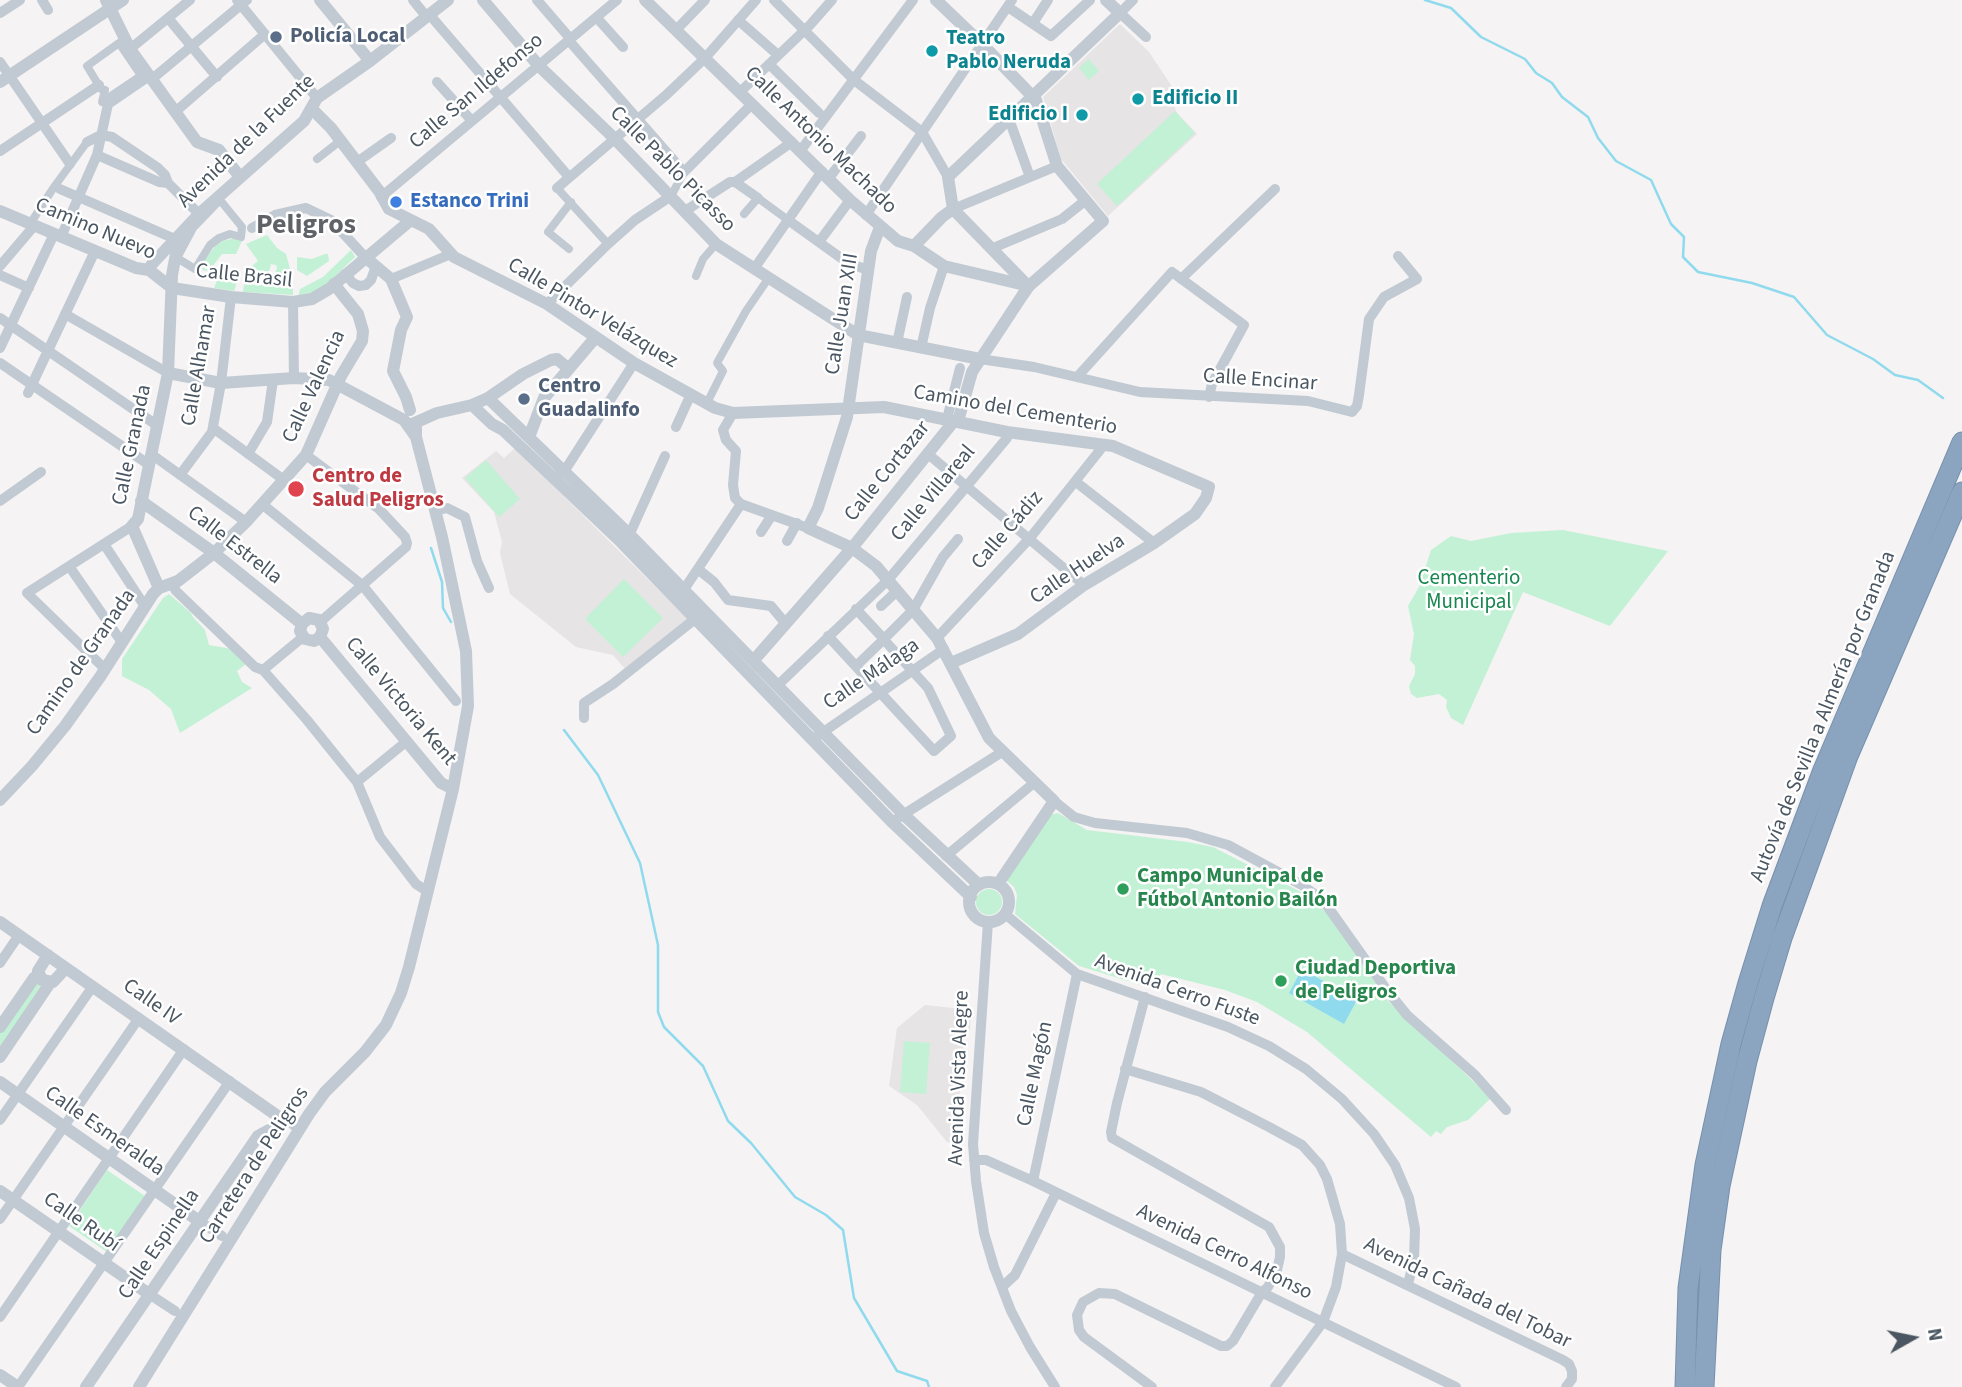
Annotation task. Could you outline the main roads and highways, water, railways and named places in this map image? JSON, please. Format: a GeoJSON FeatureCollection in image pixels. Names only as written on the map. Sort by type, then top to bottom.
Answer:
{"type":"FeatureCollection","features":[{"type":"Feature","properties":{"kind":"highway","name":"Autovía de Sevilla a Almería por Granada"},"geometry":{"type":"LineString","coordinates":[[1685,1387],[1688,1287],[1704,1165],[1728,1056],[1748,983],[1823,770],[1962,442]]}},
{"type":"Feature","properties":{"kind":"highway","name":"Autovía de Sevilla a Almería por Granada"},"geometry":{"type":"LineString","coordinates":[[1704,1387],[1711,1250],[1720,1186],[1747,1060],[1764,999],[1782,938],[1844,768],[1962,492]]}},
{"type":"Feature","properties":{"kind":"water"},"geometry":{"type":"Polygon","coordinates":[[[1302,969],[1357,1000],[1344,1024],[1289,993],[1302,969]]]}},
{"type":"Feature","properties":{"kind":"waterway"},"geometry":{"type":"LineString","coordinates":[[1425,0],[1451,8],[1481,37],[1525,59],[1536,73],[1552,83],[1562,97],[1588,117],[1598,138],[1616,161],[1651,180],[1671,224],[1684,237],[1683,257],[1698,272],[1752,283],[1794,297],[1827,335],[1873,359],[1895,375],[1918,380],[1943,398]]}},
{"type":"Feature","properties":{"kind":"waterway"},"geometry":{"type":"LineString","coordinates":[[431,548],[442,582],[443,608],[451,622]]}},
{"type":"Feature","properties":{"kind":"waterway"},"geometry":{"type":"LineString","coordinates":[[564,730],[598,775],[640,863],[658,945],[658,1012],[664,1027],[703,1066],[728,1121],[751,1143],[795,1197],[826,1215],[843,1230],[854,1298],[897,1371],[927,1381],[929,1387]]}},
{"type":"Feature","properties":{"kind":"place","name":"Policía Local"},"geometry":{"type":"Point","coordinates":[276,37]}},
{"type":"Feature","properties":{"kind":"place","name":"Teatro Pablo Neruda"},"geometry":{"type":"Point","coordinates":[932,51]}},
{"type":"Feature","properties":{"kind":"place","name":"Edificio II"},"geometry":{"type":"Point","coordinates":[1138,99]}},
{"type":"Feature","properties":{"kind":"place","name":"Edificio I"},"geometry":{"type":"Point","coordinates":[1082,115]}},
{"type":"Feature","properties":{"kind":"place","name":"Estanco Trini"},"geometry":{"type":"Point","coordinates":[396,202]}},
{"type":"Feature","properties":{"kind":"place","name":"Centro Guadalinfo"},"geometry":{"type":"Point","coordinates":[524,399]}},
{"type":"Feature","properties":{"kind":"place","name":"Centro de Salud Peligros"},"geometry":{"type":"Point","coordinates":[296,489]}},
{"type":"Feature","properties":{"kind":"place","name":"Campo Municipal de Fútbol Antonio Bailón"},"geometry":{"type":"Point","coordinates":[1123,889]}},
{"type":"Feature","properties":{"kind":"place","name":"Ciudad Deportiva de Peligros"},"geometry":{"type":"Point","coordinates":[1281,981]}},
{"type":"Feature","properties":{"kind":"district","name":"Peligros"},"geometry":{"type":"Point","coordinates":[306,227]}},
{"type":"Feature","properties":{"kind":"park label","name":"Cementerio Municipal"},"geometry":{"type":"Point","coordinates":[1469,591]}}]}
